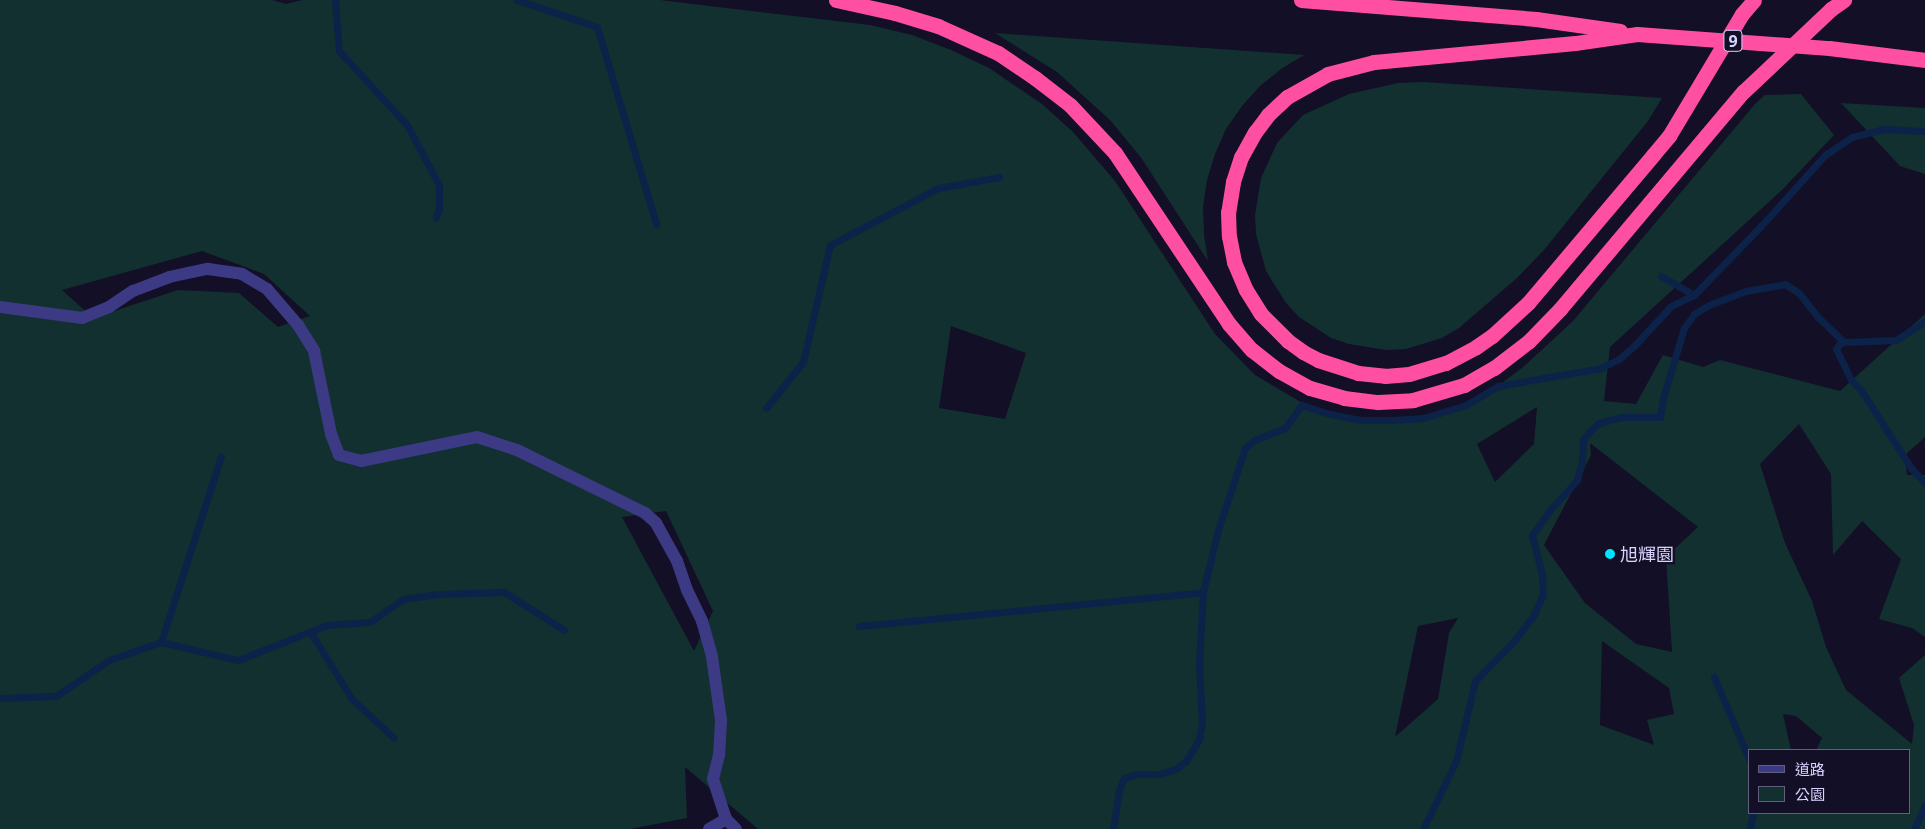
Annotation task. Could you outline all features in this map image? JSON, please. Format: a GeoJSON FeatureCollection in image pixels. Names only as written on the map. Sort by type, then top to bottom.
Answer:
{"type":"FeatureCollection","features":[{"type":"Feature","properties":{"kind":"highway"},"geometry":{"type":"LineString","coordinates":[[836,0],[895,13],[938,26],[998,53],[1035,78],[1075,110],[1115,153],[1228,324],[1252,350],[1279,372],[1310,388],[1344,398],[1378,402],[1413,400],[1464,385],[1494,368],[1529,341],[1560,309],[1742,92],[1810,28],[1844,0]]}},
{"type":"Feature","properties":{"kind":"highway","name":"9"},"geometry":{"type":"LineString","coordinates":[[1300,0],[1536,19],[1637,34],[1829,48],[1925,60]]}},
{"type":"Feature","properties":{"kind":"highway"},"geometry":{"type":"LineString","coordinates":[[1637,34],[1353,66],[1306,85],[1287,97],[1268,115],[1255,132],[1241,157],[1233,182],[1228,212],[1229,236],[1234,262],[1246,290],[1261,314],[1288,341],[1318,360],[1358,373],[1385,376],[1409,374],[1446,363],[1492,336],[1548,281],[1664,142],[1742,14],[1754,0]]}},
{"type":"Feature","properties":{"kind":"lane"},"geometry":{"type":"LineString","coordinates":[[0,307],[82,318],[109,307],[133,292],[169,277],[208,269],[242,274],[267,289],[298,325],[314,351],[331,434],[339,456],[360,461],[477,437],[517,450],[645,513],[656,523],[677,560],[687,590],[702,621],[712,657],[721,720],[718,755],[713,779],[726,819],[736,829]]}},
{"type":"Feature","properties":{"kind":"lane"},"geometry":{"type":"LineString","coordinates":[[709,829],[726,819]]}},
{"type":"Feature","properties":{"kind":"green space"},"geometry":{"type":"Polygon","coordinates":[[[0,0],[272,0],[286,4],[302,0],[660,0],[870,25],[912,35],[951,50],[989,68],[1042,104],[1073,132],[1115,181],[1215,334],[1255,375],[1304,404],[1340,415],[1378,419],[1416,417],[1453,408],[1488,393],[1522,368],[1573,321],[1755,104],[1765,95],[1801,94],[1834,135],[1782,190],[1610,347],[1604,401],[1636,404],[1663,355],[1703,367],[1720,360],[1840,391],[1925,314],[1925,437],[1905,455],[1907,475],[1925,475],[1925,637],[1912,628],[1879,619],[1901,559],[1862,521],[1833,555],[1831,474],[1799,424],[1760,464],[1785,543],[1812,601],[1826,647],[1846,690],[1912,744],[1914,725],[1899,678],[1925,655],[1925,829],[758,829],[685,767],[687,818],[630,829],[0,829],[0,0]],[[202,251],[62,290],[93,318],[178,290],[239,293],[278,327],[310,316],[264,274],[202,251]],[[951,326],[939,408],[1005,419],[1026,353],[951,326]],[[1537,407],[1477,444],[1495,482],[1534,444],[1537,407]],[[1590,443],[1591,455],[1544,545],[1585,603],[1636,644],[1672,652],[1666,557],[1698,527],[1590,443]],[[666,511],[622,517],[694,651],[713,611],[666,511]],[[1458,618],[1418,626],[1395,737],[1438,699],[1449,633],[1458,618]],[[1602,641],[1600,725],[1654,745],[1647,720],[1674,714],[1669,688],[1602,641]]]}},
{"type":"Feature","properties":{"kind":"green space"},"geometry":{"type":"Polygon","coordinates":[[[995,33],[1304,55],[1281,69],[1260,86],[1242,106],[1226,129],[1215,154],[1207,180],[1203,207],[1208,261],[1142,159],[1111,121],[1057,72],[995,33]]]}},
{"type":"Feature","properties":{"kind":"green space"},"geometry":{"type":"Polygon","coordinates":[[[1424,82],[1662,98],[1648,121],[1544,250],[1517,278],[1459,328],[1442,338],[1406,349],[1386,350],[1349,344],[1331,338],[1299,317],[1286,303],[1266,271],[1256,234],[1255,215],[1261,178],[1277,143],[1303,115],[1349,94],[1398,83],[1424,82]]]}},
{"type":"Feature","properties":{"kind":"green space"},"geometry":{"type":"Polygon","coordinates":[[[1841,103],[1925,108],[1925,174],[1900,166],[1841,103]]]}},
{"type":"Feature","properties":{"kind":"waterway"},"geometry":{"type":"LineString","coordinates":[[335,0],[339,51],[407,125],[439,185],[439,208],[436,218]]}},
{"type":"Feature","properties":{"kind":"waterway"},"geometry":{"type":"LineString","coordinates":[[517,0],[597,27],[656,224]]}},
{"type":"Feature","properties":{"kind":"waterway"},"geometry":{"type":"LineString","coordinates":[[1113,829],[1119,790],[1124,778],[1137,774],[1161,774],[1177,768],[1186,761],[1199,739],[1202,722],[1199,664],[1203,592],[1218,530],[1245,448],[1255,440],[1285,428],[1302,405],[1330,414],[1361,420],[1423,418],[1466,405],[1498,386],[1601,368],[1619,359],[1634,346],[1671,306],[1694,295],[1760,227],[1825,155],[1852,137],[1884,129],[1925,131]]}},
{"type":"Feature","properties":{"kind":"waterway"},"geometry":{"type":"LineString","coordinates":[[766,408],[803,362],[830,245],[938,188],[999,177]]}},
{"type":"Feature","properties":{"kind":"waterway"},"geometry":{"type":"LineString","coordinates":[[1661,276],[1694,295]]}},
{"type":"Feature","properties":{"kind":"waterway"},"geometry":{"type":"LineString","coordinates":[[1423,829],[1456,761],[1475,681],[1514,641],[1534,614],[1543,595],[1542,575],[1532,535],[1550,510],[1577,480],[1582,461],[1583,440],[1590,431],[1599,423],[1622,417],[1660,417],[1663,398],[1684,328],[1694,314],[1709,305],[1746,291],[1785,284],[1799,293],[1818,317],[1844,342],[1896,340],[1925,321]]}},
{"type":"Feature","properties":{"kind":"waterway"},"geometry":{"type":"LineString","coordinates":[[1844,342],[1840,343],[1836,349],[1851,380],[1861,390],[1911,468],[1925,483]]}},
{"type":"Feature","properties":{"kind":"waterway"},"geometry":{"type":"LineString","coordinates":[[161,642],[221,456]]}},
{"type":"Feature","properties":{"kind":"waterway"},"geometry":{"type":"LineString","coordinates":[[0,698],[56,696],[109,660],[161,642],[238,660],[327,625],[370,622],[403,599],[437,594],[504,592],[564,630]]}},
{"type":"Feature","properties":{"kind":"waterway"},"geometry":{"type":"LineString","coordinates":[[859,626],[1203,592]]}},
{"type":"Feature","properties":{"kind":"waterway"},"geometry":{"type":"LineString","coordinates":[[311,633],[352,699],[394,738]]}},
{"type":"Feature","properties":{"kind":"waterway"},"geometry":{"type":"LineString","coordinates":[[1714,677],[1748,757]]}},
{"type":"Feature","properties":{"kind":"waterway"},"geometry":{"type":"LineString","coordinates":[[1914,829],[1925,805]]}},
{"type":"Feature","properties":{"kind":"waterway"},"geometry":{"type":"LineString","coordinates":[[1750,829],[1753,814]]}},
{"type":"Feature","properties":{"kind":"place","name":"旭輝園"},"geometry":{"type":"Point","coordinates":[1610,554]}}]}
